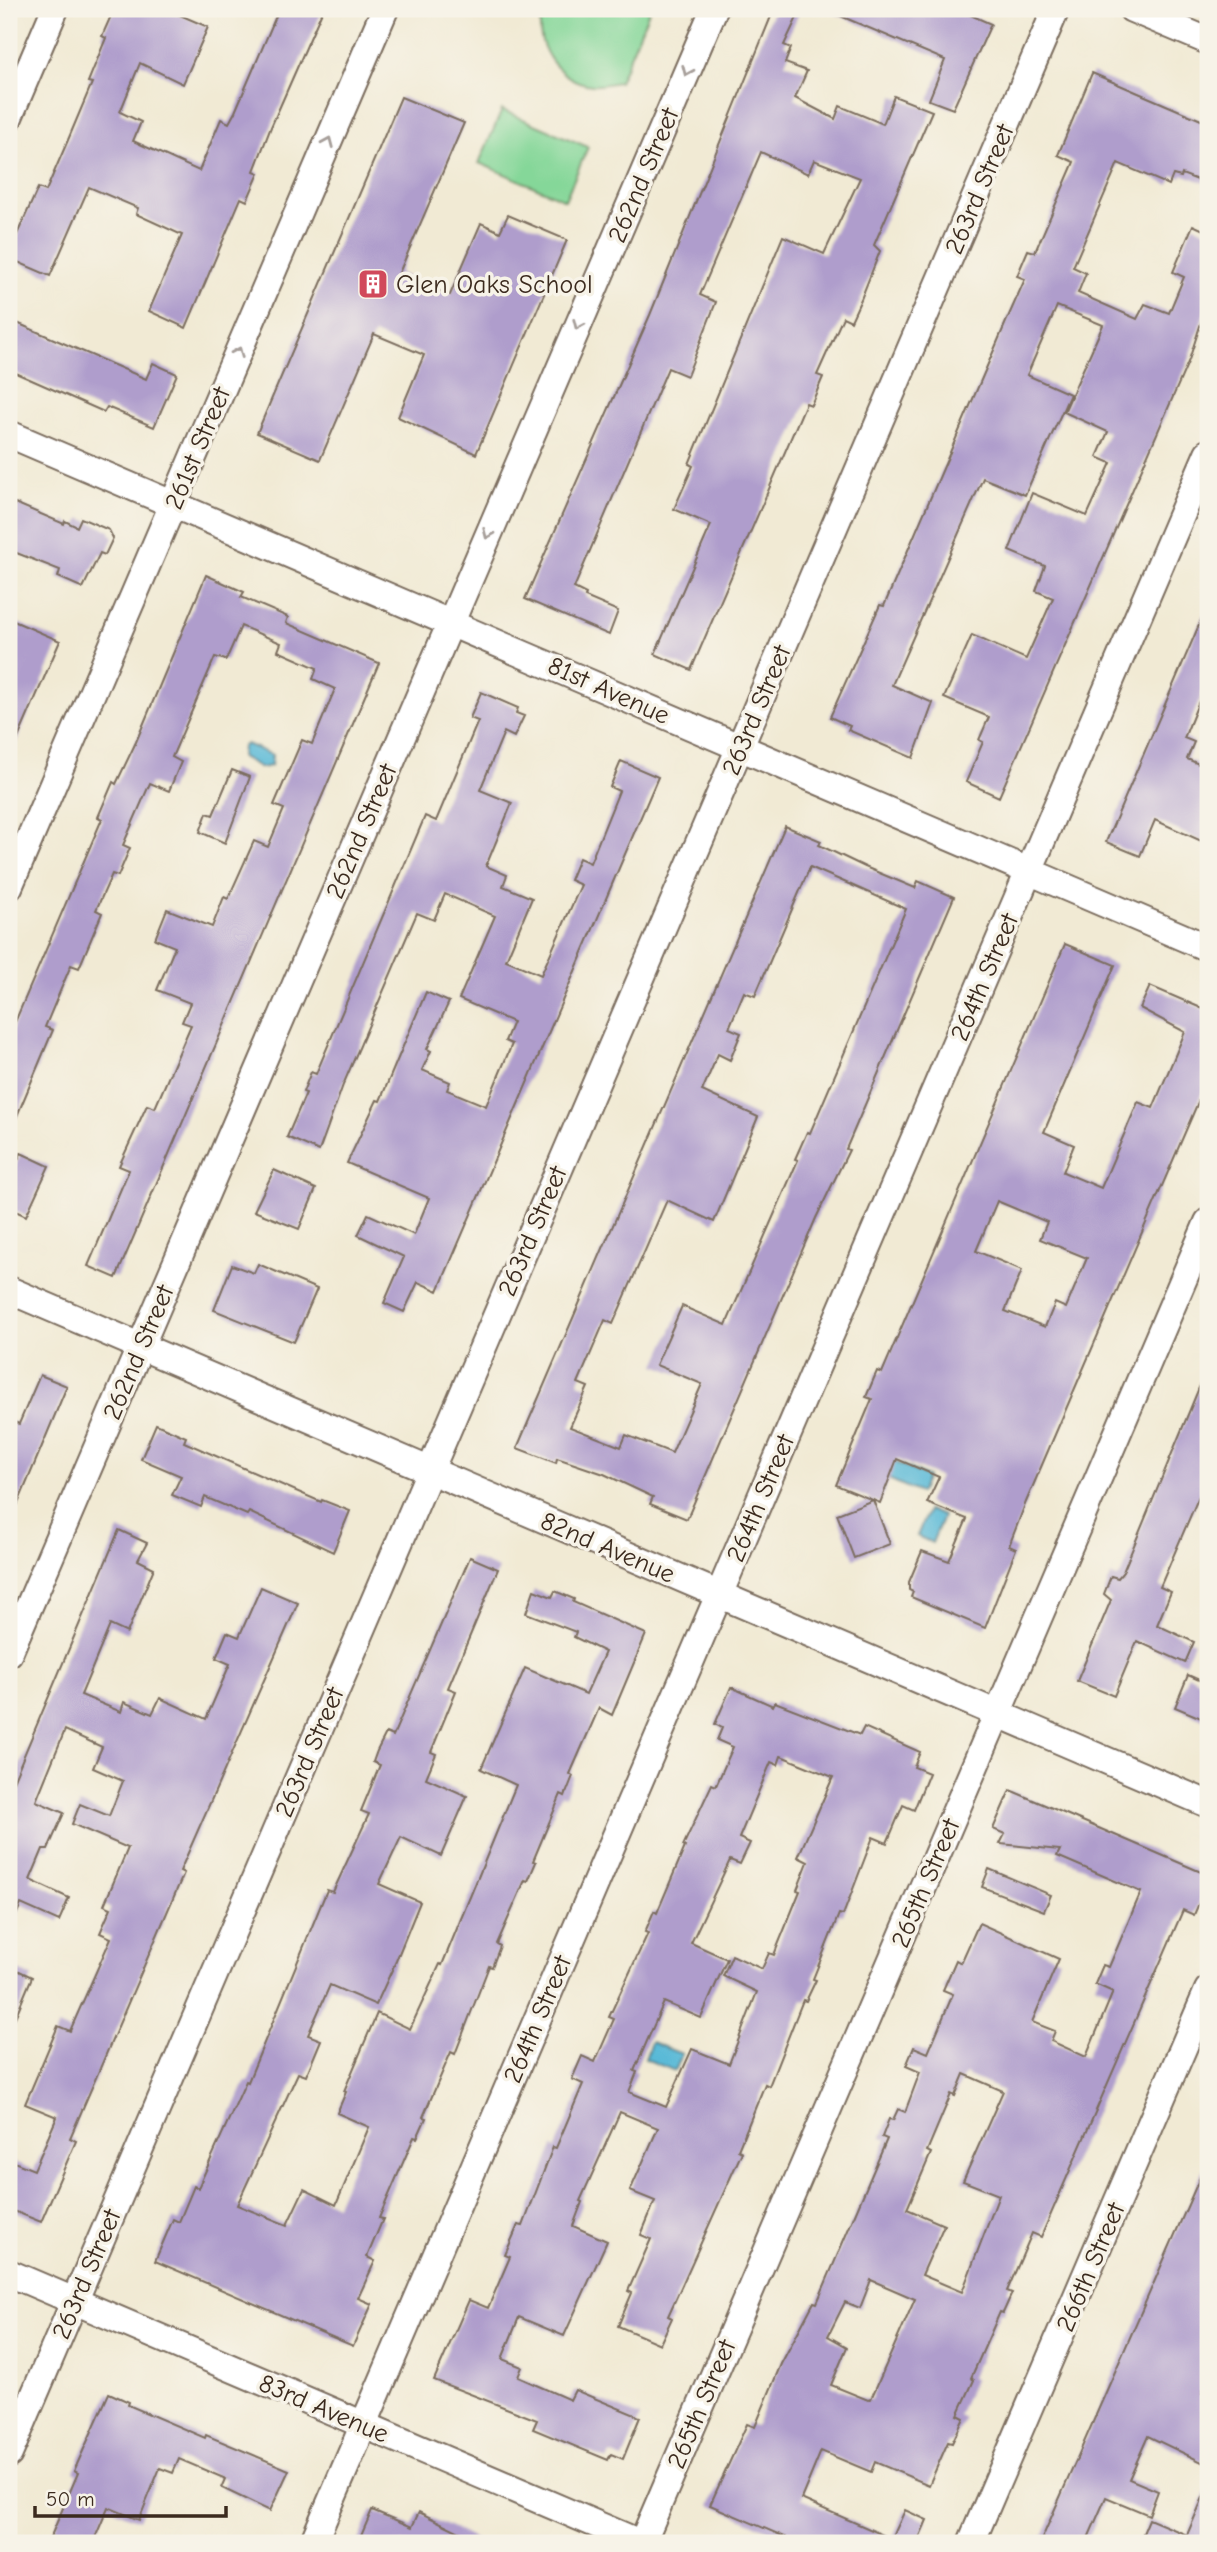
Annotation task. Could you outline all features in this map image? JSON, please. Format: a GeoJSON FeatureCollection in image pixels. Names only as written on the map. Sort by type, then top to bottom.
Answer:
{"type":"FeatureCollection","features":[{"type":"Feature","properties":{"kind":"street"},"geometry":{"type":"LineString","coordinates":[[9,117],[55,9]]}},
{"type":"Feature","properties":{"kind":"street","name":"261st Street"},"geometry":{"type":"LineString","coordinates":[[9,887],[385,9]]}},
{"type":"Feature","properties":{"kind":"street","name":"262nd Street"},"geometry":{"type":"LineString","coordinates":[[9,1653],[714,9]]}},
{"type":"Feature","properties":{"kind":"street","name":"263rd Street"},"geometry":{"type":"LineString","coordinates":[[9,2454],[1056,9]]}},
{"type":"Feature","properties":{"kind":"street"},"geometry":{"type":"LineString","coordinates":[[1132,9],[1208,41]]}},
{"type":"Feature","properties":{"kind":"street","name":"81st Avenue"},"geometry":{"type":"LineString","coordinates":[[9,434],[1208,948]]}},
{"type":"Feature","properties":{"kind":"street","name":"264th Street"},"geometry":{"type":"LineString","coordinates":[[313,2543],[1208,453]]}},
{"type":"Feature","properties":{"kind":"street","name":"265th Street"},"geometry":{"type":"LineString","coordinates":[[641,2543],[1208,1222]]}},
{"type":"Feature","properties":{"kind":"street","name":"82nd Avenue"},"geometry":{"type":"LineString","coordinates":[[9,1290],[1208,1804]]}},
{"type":"Feature","properties":{"kind":"street","name":"266th Street"},"geometry":{"type":"LineString","coordinates":[[971,2543],[1208,1990]]}},
{"type":"Feature","properties":{"kind":"street","name":"83rd Avenue"},"geometry":{"type":"LineString","coordinates":[[9,2273],[641,2543]]}},
{"type":"Feature","properties":{"kind":"green space"},"geometry":{"type":"Polygon","coordinates":[[[544,9],[650,9],[619,82],[595,85],[568,76],[550,58],[540,34],[544,9]]]}},
{"type":"Feature","properties":{"kind":"green space"},"geometry":{"type":"Polygon","coordinates":[[[502,110],[588,147],[565,200],[479,163],[502,110]]]}},
{"type":"Feature","properties":{"kind":"water"},"geometry":{"type":"Polygon","coordinates":[[[246,744],[272,755],[271,766],[261,768],[241,757],[242,747],[246,744]]]}},
{"type":"Feature","properties":{"kind":"water"},"geometry":{"type":"Polygon","coordinates":[[[893,1461],[927,1477],[920,1493],[886,1478],[893,1461]]]}},
{"type":"Feature","properties":{"kind":"water"},"geometry":{"type":"Polygon","coordinates":[[[928,1510],[943,1516],[932,1543],[917,1536],[928,1510]]]}},
{"type":"Feature","properties":{"kind":"water"},"geometry":{"type":"Polygon","coordinates":[[[651,2042],[682,2054],[675,2071],[645,2059],[651,2042]]]}},
{"type":"Feature","properties":{"kind":"building"},"geometry":{"type":"Polygon","coordinates":[[[114,9],[166,9],[208,27],[183,84],[140,63],[120,112],[141,122],[133,141],[199,171],[221,119],[229,123],[235,112],[279,9],[323,9],[271,127],[254,171],[259,173],[247,201],[241,198],[186,328],[149,311],[182,235],[136,214],[138,208],[89,187],[50,276],[13,260],[16,252],[10,250],[38,188],[46,191],[92,83],[88,82],[106,38],[102,36],[114,9]]]}},
{"type":"Feature","properties":{"kind":"building"},"geometry":{"type":"Polygon","coordinates":[[[774,9],[801,9],[784,45],[791,48],[785,63],[807,71],[795,98],[835,119],[840,106],[883,124],[894,96],[932,111],[874,245],[880,251],[861,299],[851,321],[843,317],[817,375],[823,377],[811,405],[806,403],[691,670],[655,654],[711,525],[674,509],[693,466],[689,464],[783,236],[824,254],[860,178],[814,160],[808,174],[761,152],[700,295],[716,302],[687,376],[668,368],[574,588],[586,594],[585,597],[618,611],[609,635],[525,599],[650,315],[774,9]]]}},
{"type":"Feature","properties":{"kind":"building"},"geometry":{"type":"Polygon","coordinates":[[[824,9],[957,9],[991,24],[953,109],[929,100],[945,60],[824,9]]]}},
{"type":"Feature","properties":{"kind":"building"},"geometry":{"type":"Polygon","coordinates":[[[1092,73],[1208,123],[1208,184],[1182,174],[1181,177],[1173,175],[1169,185],[1118,163],[1073,267],[1086,273],[1078,293],[1137,319],[1145,304],[1169,313],[1184,277],[1173,272],[1193,225],[1208,232],[1208,301],[1189,360],[999,797],[966,782],[983,742],[979,740],[989,717],[944,698],[972,635],[1026,659],[1053,598],[1036,591],[1045,566],[1009,551],[1032,493],[1087,516],[1111,463],[1097,457],[1108,432],[1064,412],[1103,325],[1057,306],[1027,375],[1070,394],[1025,495],[983,478],[892,685],[933,703],[913,758],[848,730],[850,726],[830,717],[880,605],[884,606],[1025,279],[1017,276],[1028,250],[1035,252],[1074,162],[1058,155],[1092,73]]]}},
{"type":"Feature","properties":{"kind":"building","name":"Glen Oaks School"},"geometry":{"type":"Polygon","coordinates":[[[401,97],[464,123],[399,273],[450,295],[481,223],[500,232],[508,215],[567,240],[476,454],[398,417],[424,355],[374,334],[320,460],[257,433],[401,97]]]}},
{"type":"Feature","properties":{"kind":"building"},"geometry":{"type":"Polygon","coordinates":[[[17,323],[146,379],[153,363],[177,374],[154,427],[107,407],[104,412],[9,370],[9,341],[17,323]]]}},
{"type":"Feature","properties":{"kind":"building"},"geometry":{"type":"Polygon","coordinates":[[[15,503],[64,524],[65,521],[77,527],[81,518],[109,530],[113,538],[105,555],[100,553],[83,588],[58,577],[60,570],[9,550],[9,517],[15,503]]]}},
{"type":"Feature","properties":{"kind":"building"},"geometry":{"type":"Polygon","coordinates":[[[206,575],[244,592],[241,597],[288,617],[286,623],[379,663],[116,1278],[88,1266],[129,1170],[119,1166],[147,1105],[155,1108],[191,1025],[182,1022],[190,1003],[157,990],[175,947],[155,939],[167,909],[212,927],[224,897],[228,899],[254,841],[268,847],[284,809],[274,805],[302,740],[312,744],[335,689],[313,679],[317,668],[278,651],[281,643],[241,626],[226,660],[215,657],[172,757],[181,762],[169,791],[150,783],[123,845],[130,848],[118,876],[112,874],[96,910],[102,913],[79,968],[71,965],[45,1027],[53,1030],[9,1135],[9,1036],[102,819],[98,817],[113,782],[116,784],[136,742],[206,575]]]}},
{"type":"Feature","properties":{"kind":"building"},"geometry":{"type":"Polygon","coordinates":[[[1208,604],[1208,679],[1184,738],[1194,742],[1187,759],[1208,768],[1208,844],[1155,820],[1140,856],[1106,842],[1208,604]]]}},
{"type":"Feature","properties":{"kind":"building"},"geometry":{"type":"Polygon","coordinates":[[[9,619],[60,641],[9,759],[9,619]]]}},
{"type":"Feature","properties":{"kind":"building"},"geometry":{"type":"Polygon","coordinates":[[[481,692],[518,708],[516,713],[524,716],[514,737],[504,732],[480,790],[512,803],[486,866],[507,875],[503,886],[532,898],[506,960],[541,975],[581,885],[570,880],[579,858],[590,863],[619,791],[610,787],[621,761],[658,777],[438,1291],[418,1282],[404,1312],[384,1303],[404,1257],[358,1235],[368,1214],[414,1235],[429,1198],[347,1163],[377,1100],[380,1101],[426,992],[449,1002],[427,1049],[431,1051],[422,1070],[450,1082],[447,1090],[486,1106],[512,1044],[505,1041],[513,1022],[459,999],[495,916],[445,894],[434,920],[417,913],[343,1085],[319,1151],[287,1137],[306,1093],[303,1092],[311,1072],[316,1074],[425,816],[436,821],[478,721],[470,718],[481,692]]]}},
{"type":"Feature","properties":{"kind":"building"},"geometry":{"type":"Polygon","coordinates":[[[232,770],[250,777],[225,843],[200,832],[207,813],[213,815],[232,770]]]}},
{"type":"Feature","properties":{"kind":"building"},"geometry":{"type":"Polygon","coordinates":[[[785,826],[821,841],[819,845],[865,867],[915,888],[918,881],[954,897],[846,1149],[849,1150],[816,1218],[687,1519],[650,1504],[653,1497],[604,1474],[557,1458],[556,1463],[517,1448],[785,826]],[[810,867],[755,996],[744,992],[729,1028],[741,1033],[730,1060],[718,1054],[702,1091],[758,1117],[714,1222],[667,1200],[613,1324],[605,1320],[578,1383],[588,1387],[570,1427],[621,1447],[626,1435],[672,1453],[702,1384],[656,1365],[682,1306],[726,1325],[798,1160],[795,1159],[807,1132],[810,1133],[906,909],[810,867]]]}},
{"type":"Feature","properties":{"kind":"building"},"geometry":{"type":"Polygon","coordinates":[[[1065,944],[1115,965],[1044,1132],[1074,1145],[1063,1172],[1101,1188],[1138,1102],[1153,1108],[1185,1032],[1140,1008],[1150,986],[1208,1011],[1208,1079],[1026,1502],[1009,1546],[1016,1549],[985,1628],[911,1597],[913,1592],[909,1590],[909,1582],[922,1551],[949,1561],[967,1519],[927,1503],[939,1477],[897,1459],[880,1503],[836,1485],[872,1399],[866,1397],[877,1371],[882,1373],[1065,944]],[[997,1201],[976,1251],[1022,1270],[1005,1311],[1045,1327],[1055,1303],[1066,1308],[1087,1258],[1040,1239],[1047,1222],[997,1201]]]}},
{"type":"Feature","properties":{"kind":"building"},"geometry":{"type":"Polygon","coordinates":[[[21,1153],[49,1166],[26,1216],[9,1208],[9,1179],[21,1153]]]}},
{"type":"Feature","properties":{"kind":"building"},"geometry":{"type":"Polygon","coordinates":[[[274,1170],[316,1189],[299,1229],[254,1211],[274,1170]]]}},
{"type":"Feature","properties":{"kind":"building"},"geometry":{"type":"Polygon","coordinates":[[[258,1264],[317,1289],[294,1342],[214,1310],[232,1265],[254,1273],[258,1264]]]}},
{"type":"Feature","properties":{"kind":"building"},"geometry":{"type":"Polygon","coordinates":[[[1208,1366],[1208,1475],[1160,1587],[1171,1592],[1157,1625],[1194,1642],[1185,1663],[1137,1641],[1114,1696],[1077,1681],[1111,1600],[1104,1594],[1111,1576],[1118,1578],[1123,1572],[1208,1366]]]}},
{"type":"Feature","properties":{"kind":"building"},"geometry":{"type":"Polygon","coordinates":[[[40,1375],[67,1386],[9,1525],[9,1420],[19,1424],[40,1375]]]}},
{"type":"Feature","properties":{"kind":"building"},"geometry":{"type":"Polygon","coordinates":[[[156,1424],[186,1437],[184,1442],[321,1502],[322,1500],[350,1511],[333,1552],[249,1512],[247,1515],[205,1497],[201,1507],[172,1495],[181,1476],[141,1459],[156,1424]]]}},
{"type":"Feature","properties":{"kind":"building"},"geometry":{"type":"Polygon","coordinates":[[[873,1500],[890,1544],[854,1558],[837,1514],[873,1500]]]}},
{"type":"Feature","properties":{"kind":"building"},"geometry":{"type":"Polygon","coordinates":[[[119,1530],[147,1543],[138,1560],[154,1568],[127,1633],[110,1625],[81,1695],[121,1712],[124,1702],[152,1714],[160,1698],[206,1719],[230,1664],[216,1658],[227,1632],[239,1637],[261,1587],[298,1603],[180,1871],[184,1873],[70,2138],[76,2141],[41,2222],[9,2209],[9,2160],[34,2170],[57,2117],[25,2104],[58,2026],[70,2031],[111,1938],[100,1933],[111,1908],[104,1905],[128,1848],[72,1824],[80,1804],[109,1816],[123,1781],[93,1768],[102,1747],[65,1730],[36,1801],[64,1813],[48,1849],[43,1849],[30,1880],[69,1898],[59,1921],[21,1904],[9,1931],[9,1791],[119,1530]]]}},
{"type":"Feature","properties":{"kind":"building"},"geometry":{"type":"Polygon","coordinates":[[[470,1557],[498,1569],[448,1688],[456,1691],[431,1752],[436,1754],[426,1778],[467,1796],[441,1856],[401,1837],[379,1884],[420,1902],[396,1961],[376,2005],[330,1985],[308,2035],[321,2040],[306,2076],[298,2073],[237,2205],[287,2225],[304,2189],[336,2205],[369,2127],[337,2113],[377,2013],[410,2029],[440,1964],[442,1965],[516,1785],[481,1769],[525,1668],[586,1694],[605,1652],[574,1637],[576,1632],[526,1613],[534,1590],[552,1597],[555,1591],[574,1599],[573,1602],[646,1634],[612,1715],[599,1708],[570,1774],[573,1776],[565,1796],[561,1794],[533,1861],[536,1862],[528,1881],[525,1880],[497,1944],[500,1946],[492,1967],[489,1966],[455,2054],[451,2052],[423,2117],[426,2118],[417,2138],[414,2137],[379,2218],[383,2219],[367,2257],[375,2261],[358,2298],[372,2304],[353,2346],[155,2261],[173,2219],[179,2222],[194,2186],[198,2188],[246,2081],[248,2082],[327,1890],[333,1892],[369,1814],[361,1811],[380,1765],[373,1762],[377,1751],[386,1733],[393,1736],[470,1557]]]}},
{"type":"Feature","properties":{"kind":"building"},"geometry":{"type":"Polygon","coordinates":[[[1188,1675],[1208,1684],[1208,1721],[1175,1707],[1188,1675]]]}},
{"type":"Feature","properties":{"kind":"building"},"geometry":{"type":"Polygon","coordinates":[[[731,1687],[773,1706],[775,1702],[860,1735],[864,1727],[920,1752],[914,1767],[929,1773],[914,1810],[903,1805],[887,1843],[873,1837],[843,1915],[839,1914],[813,1979],[816,1980],[806,2001],[803,2000],[769,2086],[765,2084],[738,2150],[742,2152],[668,2316],[672,2318],[660,2344],[618,2326],[632,2293],[628,2291],[651,2239],[641,2235],[655,2201],[630,2191],[658,2128],[620,2112],[580,2201],[582,2202],[573,2226],[607,2241],[564,2336],[519,2317],[502,2359],[522,2367],[518,2377],[570,2400],[575,2390],[640,2417],[623,2459],[611,2454],[608,2460],[533,2429],[537,2420],[434,2380],[469,2300],[488,2308],[510,2257],[505,2255],[518,2225],[523,2226],[553,2147],[556,2148],[583,2084],[572,2079],[582,2056],[595,2062],[614,2019],[609,2017],[648,1933],[645,1932],[654,1911],[657,1913],[685,1847],[683,1846],[712,1784],[716,1786],[733,1747],[717,1740],[722,1728],[715,1724],[731,1687]],[[781,1756],[778,1765],[771,1762],[739,1838],[750,1843],[740,1864],[730,1860],[691,1943],[727,1959],[701,2018],[664,2002],[634,2071],[637,2072],[629,2092],[666,2107],[692,2049],[729,2064],[757,1992],[723,1976],[732,1955],[762,1969],[769,1953],[774,1955],[800,1891],[797,1890],[808,1862],[798,1857],[833,1777],[781,1756]]]}},
{"type":"Feature","properties":{"kind":"building"},"geometry":{"type":"Polygon","coordinates":[[[1010,1790],[1208,1875],[1208,1882],[1194,1915],[1183,1910],[1041,2237],[1032,2233],[1007,2291],[1012,2293],[1003,2313],[1000,2312],[971,2378],[974,2380],[958,2415],[964,2418],[952,2443],[948,2442],[929,2485],[875,2462],[871,2472],[821,2451],[801,2499],[892,2539],[905,2510],[927,2520],[917,2543],[799,2543],[710,2505],[747,2424],[755,2427],[781,2364],[814,2302],[817,2303],[887,2139],[882,2137],[889,2119],[893,2120],[898,2109],[905,2112],[920,2072],[906,2066],[914,2047],[928,2053],[953,1994],[943,1990],[956,1960],[961,1963],[979,1923],[1059,1959],[1032,2022],[1055,2031],[1051,2041],[1086,2057],[1113,1992],[1095,1984],[1103,1965],[1109,1967],[1141,1892],[1057,1856],[1060,1850],[1000,1844],[1005,1834],[993,1829],[1010,1790]],[[964,2074],[955,2096],[951,2094],[927,2151],[931,2153],[907,2209],[944,2225],[922,2275],[962,2292],[999,2195],[963,2181],[1003,2091],[964,2074]],[[871,2280],[860,2308],[845,2302],[828,2336],[847,2347],[831,2385],[868,2400],[871,2399],[915,2299],[871,2280]]]}},
{"type":"Feature","properties":{"kind":"building"},"geometry":{"type":"Polygon","coordinates":[[[989,1869],[1051,1895],[1044,1911],[982,1887],[989,1869]]]}},
{"type":"Feature","properties":{"kind":"building"},"geometry":{"type":"Polygon","coordinates":[[[9,1966],[32,1977],[9,2032],[9,1966]]]}},
{"type":"Feature","properties":{"kind":"building"},"geometry":{"type":"Polygon","coordinates":[[[1208,2159],[1208,2377],[1202,2393],[1208,2396],[1208,2465],[1148,2436],[1129,2479],[1158,2491],[1149,2515],[1106,2497],[1086,2543],[1040,2543],[1208,2159]]]}},
{"type":"Feature","properties":{"kind":"building"},"geometry":{"type":"Polygon","coordinates":[[[109,2393],[129,2402],[128,2405],[205,2438],[206,2435],[289,2470],[270,2511],[222,2488],[226,2479],[179,2459],[173,2473],[160,2468],[139,2520],[108,2507],[93,2543],[48,2543],[78,2473],[74,2471],[109,2393]]]}},
{"type":"Feature","properties":{"kind":"building"},"geometry":{"type":"Polygon","coordinates":[[[1208,2486],[1208,2543],[1139,2543],[1149,2519],[1187,2535],[1208,2486]]]}},
{"type":"Feature","properties":{"kind":"building"},"geometry":{"type":"Polygon","coordinates":[[[372,2510],[412,2527],[419,2512],[482,2543],[358,2543],[372,2510]]]}},
{"type":"Feature","properties":{"kind":"place","name":"Glen Oaks School"},"geometry":{"type":"Point","coordinates":[373,284]}}]}
